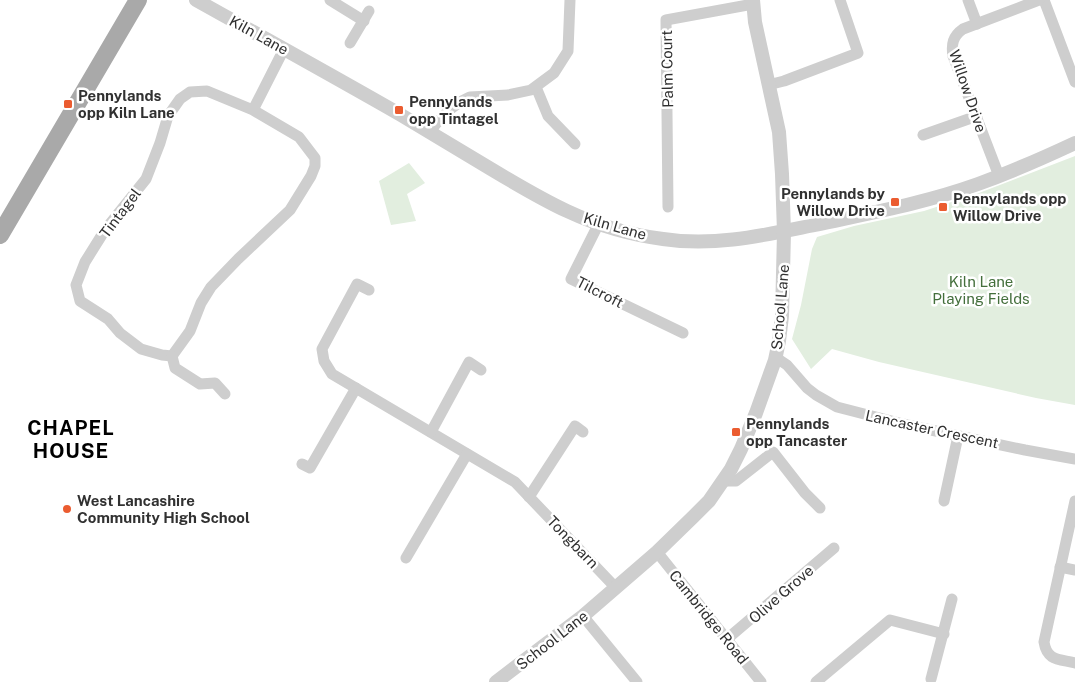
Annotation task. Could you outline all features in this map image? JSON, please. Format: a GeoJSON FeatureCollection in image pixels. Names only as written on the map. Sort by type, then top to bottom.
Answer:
{"type":"FeatureCollection","features":[{"type":"Feature","properties":{"kind":"main road"},"geometry":{"type":"LineString","coordinates":[[0,235],[138,0]]}},
{"type":"Feature","properties":{"kind":"street","name":"Kiln Lane"},"geometry":{"type":"LineString","coordinates":[[196,0],[530,192],[566,210],[599,223],[662,239],[688,242],[741,239],[784,232],[917,203],[999,176],[1075,143]]}},
{"type":"Feature","properties":{"kind":"street"},"geometry":{"type":"LineString","coordinates":[[330,0],[367,16],[350,43]]}},
{"type":"Feature","properties":{"kind":"street"},"geometry":{"type":"LineString","coordinates":[[430,133],[449,110],[470,97],[508,95],[531,90],[554,73],[568,51],[570,0]]}},
{"type":"Feature","properties":{"kind":"street"},"geometry":{"type":"LineString","coordinates":[[768,85],[784,81],[858,53],[840,0]]}},
{"type":"Feature","properties":{"kind":"street"},"geometry":{"type":"LineString","coordinates":[[968,0],[977,24]]}},
{"type":"Feature","properties":{"kind":"street","name":"Willow Drive"},"geometry":{"type":"LineString","coordinates":[[999,176],[953,56],[954,37],[963,29],[1039,0]]}},
{"type":"Feature","properties":{"kind":"street"},"geometry":{"type":"LineString","coordinates":[[1044,0],[1075,82]]}},
{"type":"Feature","properties":{"kind":"street","name":"School Lane"},"geometry":{"type":"LineString","coordinates":[[496,682],[583,616],[616,588],[657,552],[709,501],[731,470],[742,449],[756,413],[775,360],[782,316],[784,232],[779,132],[755,22],[753,2]]}},
{"type":"Feature","properties":{"kind":"street","name":"Palm Court"},"geometry":{"type":"LineString","coordinates":[[668,207],[666,20],[753,2]]}},
{"type":"Feature","properties":{"kind":"street"},"geometry":{"type":"LineString","coordinates":[[253,110],[284,50]]}},
{"type":"Feature","properties":{"kind":"street"},"geometry":{"type":"LineString","coordinates":[[536,86],[548,116],[575,144]]}},
{"type":"Feature","properties":{"kind":"street","name":"Tintagel"},"geometry":{"type":"LineString","coordinates":[[207,91],[253,110],[299,137],[315,158],[314,166],[303,190],[290,210],[211,287],[190,331],[172,356],[141,349],[120,333],[108,319],[80,301],[76,285],[85,262],[105,230],[146,179],[160,144],[168,116],[180,99],[190,92],[207,91]]}},
{"type":"Feature","properties":{"kind":"street"},"geometry":{"type":"LineString","coordinates":[[923,135],[977,116]]}},
{"type":"Feature","properties":{"kind":"street","name":"Tilcroft"},"geometry":{"type":"LineString","coordinates":[[599,223],[571,279],[683,333]]}},
{"type":"Feature","properties":{"kind":"street","name":"Tongbarn"},"geometry":{"type":"LineString","coordinates":[[370,290],[358,284],[322,349],[324,361],[332,374],[515,482],[616,588]]}},
{"type":"Feature","properties":{"kind":"street"},"geometry":{"type":"LineString","coordinates":[[172,356],[175,368],[200,384],[215,383],[224,394]]}},
{"type":"Feature","properties":{"kind":"street","name":"Lancaster Crescent"},"geometry":{"type":"LineString","coordinates":[[775,360],[787,364],[807,388],[837,407],[958,436],[1075,459]]}},
{"type":"Feature","properties":{"kind":"street"},"geometry":{"type":"LineString","coordinates":[[431,432],[470,362],[481,370]]}},
{"type":"Feature","properties":{"kind":"street"},"geometry":{"type":"LineString","coordinates":[[302,464],[310,468],[356,388]]}},
{"type":"Feature","properties":{"kind":"street"},"geometry":{"type":"LineString","coordinates":[[529,497],[575,426],[583,432]]}},
{"type":"Feature","properties":{"kind":"street"},"geometry":{"type":"LineString","coordinates":[[944,501],[958,436]]}},
{"type":"Feature","properties":{"kind":"street"},"geometry":{"type":"LineString","coordinates":[[723,481],[736,481],[773,452],[820,508]]}},
{"type":"Feature","properties":{"kind":"street"},"geometry":{"type":"LineString","coordinates":[[406,558],[467,454]]}},
{"type":"Feature","properties":{"kind":"street"},"geometry":{"type":"LineString","coordinates":[[1075,501],[1044,642],[1045,650],[1049,655],[1075,663]]}},
{"type":"Feature","properties":{"kind":"street","name":"Olive Grove"},"geometry":{"type":"LineString","coordinates":[[727,639],[834,548]]}},
{"type":"Feature","properties":{"kind":"street","name":"Cambridge Road"},"geometry":{"type":"LineString","coordinates":[[657,552],[761,682]]}},
{"type":"Feature","properties":{"kind":"street"},"geometry":{"type":"LineString","coordinates":[[1060,567],[1075,570]]}},
{"type":"Feature","properties":{"kind":"street"},"geometry":{"type":"LineString","coordinates":[[931,679],[952,599]]}},
{"type":"Feature","properties":{"kind":"street"},"geometry":{"type":"LineString","coordinates":[[583,616],[636,682]]}},
{"type":"Feature","properties":{"kind":"street"},"geometry":{"type":"LineString","coordinates":[[816,682],[890,620],[944,634]]}},
{"type":"Feature","properties":{"kind":"green space","name":"Kiln Lane Playing Fields"},"geometry":{"type":"Polygon","coordinates":[[[1075,156],[1075,405],[1036,398],[879,362],[832,349],[811,369],[792,339],[812,249],[817,237],[854,226],[924,211],[979,193],[1075,156]]]}},
{"type":"Feature","properties":{"kind":"green space"},"geometry":{"type":"Polygon","coordinates":[[[409,163],[425,183],[407,194],[416,221],[391,225],[379,181],[409,163]]]}},
{"type":"Feature","properties":{"kind":"place","name":"Pennylands opp Kiln Lane"},"geometry":{"type":"Point","coordinates":[68,104]}},
{"type":"Feature","properties":{"kind":"place","name":"Pennylands opp Tintagel"},"geometry":{"type":"Point","coordinates":[399,110]}},
{"type":"Feature","properties":{"kind":"place","name":"Pennylands by Willow Drive"},"geometry":{"type":"Point","coordinates":[895,202]}},
{"type":"Feature","properties":{"kind":"place","name":"Pennylands opp Willow Drive"},"geometry":{"type":"Point","coordinates":[943,207]}},
{"type":"Feature","properties":{"kind":"place","name":"Pennylands opp Tancaster"},"geometry":{"type":"Point","coordinates":[736,432]}},
{"type":"Feature","properties":{"kind":"place","name":"West Lancashire Community High School"},"geometry":{"type":"Point","coordinates":[67,509]}},
{"type":"Feature","properties":{"kind":"district","name":"CHAPEL HOUSE"},"geometry":{"type":"Point","coordinates":[71,440]}}]}
